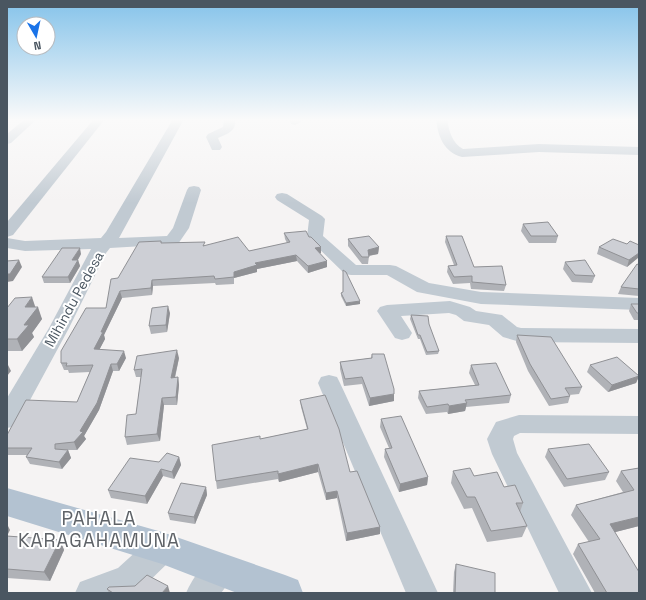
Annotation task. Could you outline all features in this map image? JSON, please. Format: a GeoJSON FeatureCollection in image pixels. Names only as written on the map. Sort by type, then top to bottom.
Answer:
{"type":"FeatureCollection","features":[{"type":"Feature","properties":{"kind":"main road"},"geometry":{"type":"LineString","coordinates":[[7,502],[162,548],[211,581],[285,593]]}},
{"type":"Feature","properties":{"kind":"street"},"geometry":{"type":"LineString","coordinates":[[7,232],[77,147]]}},
{"type":"Feature","properties":{"kind":"street","name":"Mihindu Pedesa"},"geometry":{"type":"LineString","coordinates":[[7,419],[58,328],[98,251],[113,235],[163,147]]}},
{"type":"Feature","properties":{"kind":"street"},"geometry":{"type":"LineString","coordinates":[[451,147],[452,149],[462,153],[539,148],[639,151]]}},
{"type":"Feature","properties":{"kind":"street"},"geometry":{"type":"LineString","coordinates":[[7,243],[24,246],[172,241],[181,228],[194,190]]}},
{"type":"Feature","properties":{"kind":"street"},"geometry":{"type":"LineString","coordinates":[[282,197],[317,219],[315,238],[351,270],[390,270],[424,288],[481,298],[639,304]]}},
{"type":"Feature","properties":{"kind":"street"},"geometry":{"type":"LineString","coordinates":[[402,333],[387,311],[450,307],[463,310],[471,317],[495,319],[510,332],[520,335],[639,336]]}},
{"type":"Feature","properties":{"kind":"street"},"geometry":{"type":"LineString","coordinates":[[329,382],[422,593]]}},
{"type":"Feature","properties":{"kind":"street"},"geometry":{"type":"LineString","coordinates":[[576,593],[505,454],[500,439],[505,429],[519,424],[639,425]]}},
{"type":"Feature","properties":{"kind":"street"},"geometry":{"type":"LineString","coordinates":[[91,593],[127,581],[162,548]]}},
{"type":"Feature","properties":{"kind":"building"},"geometry":{"type":"Polygon","coordinates":[[[548,222],[558,236],[531,236],[523,224],[548,222]]]}},
{"type":"Feature","properties":{"kind":"building"},"geometry":{"type":"Polygon","coordinates":[[[306,231],[309,237],[311,237],[321,247],[315,248],[327,261],[308,266],[296,255],[255,263],[257,265],[234,272],[234,277],[215,279],[214,276],[152,280],[151,288],[120,291],[101,332],[103,332],[94,349],[124,351],[117,364],[111,364],[97,403],[80,431],[83,432],[74,442],[55,444],[55,449],[68,450],[59,462],[26,457],[32,448],[7,448],[7,435],[26,400],[77,402],[93,365],[66,366],[67,363],[61,363],[61,351],[86,308],[106,308],[111,279],[118,278],[139,242],[205,242],[203,246],[238,237],[249,251],[290,242],[284,233],[306,231]]]}},
{"type":"Feature","properties":{"kind":"building"},"geometry":{"type":"Polygon","coordinates":[[[369,236],[379,247],[368,250],[369,257],[362,257],[348,239],[369,236]]]}},
{"type":"Feature","properties":{"kind":"building"},"geometry":{"type":"Polygon","coordinates":[[[446,236],[462,236],[474,267],[502,266],[506,285],[472,282],[472,276],[454,277],[448,266],[457,265],[446,236]]]}},
{"type":"Feature","properties":{"kind":"building"},"geometry":{"type":"Polygon","coordinates":[[[613,239],[627,244],[630,241],[639,245],[639,253],[629,260],[599,247],[613,239]]]}},
{"type":"Feature","properties":{"kind":"building"},"geometry":{"type":"Polygon","coordinates":[[[62,248],[80,248],[72,260],[78,260],[68,277],[42,277],[62,248]]]}},
{"type":"Feature","properties":{"kind":"building"},"geometry":{"type":"Polygon","coordinates":[[[19,260],[10,274],[7,274],[7,261],[19,260]]]}},
{"type":"Feature","properties":{"kind":"building"},"geometry":{"type":"Polygon","coordinates":[[[585,260],[595,276],[575,275],[565,262],[585,260]]]}},
{"type":"Feature","properties":{"kind":"building"},"geometry":{"type":"Polygon","coordinates":[[[637,264],[639,265],[639,289],[621,287],[637,264]]]}},
{"type":"Feature","properties":{"kind":"building"},"geometry":{"type":"Polygon","coordinates":[[[343,270],[346,272],[360,301],[346,303],[341,293],[343,292],[343,270]]]}},
{"type":"Feature","properties":{"kind":"building"},"geometry":{"type":"Polygon","coordinates":[[[32,297],[25,307],[38,307],[24,325],[29,325],[17,339],[7,339],[7,308],[15,298],[32,297]]]}},
{"type":"Feature","properties":{"kind":"building"},"geometry":{"type":"Polygon","coordinates":[[[631,304],[639,304],[639,313],[637,313],[631,304]]]}},
{"type":"Feature","properties":{"kind":"building"},"geometry":{"type":"Polygon","coordinates":[[[168,306],[166,325],[149,326],[152,308],[168,306]]]}},
{"type":"Feature","properties":{"kind":"building"},"geometry":{"type":"Polygon","coordinates":[[[411,315],[428,316],[429,324],[439,351],[427,352],[420,335],[418,335],[411,315]]]}},
{"type":"Feature","properties":{"kind":"building"},"geometry":{"type":"Polygon","coordinates":[[[517,335],[551,337],[582,387],[565,388],[570,396],[551,399],[530,364],[517,335]]]}},
{"type":"Feature","properties":{"kind":"building"},"geometry":{"type":"Polygon","coordinates":[[[177,350],[171,378],[178,377],[176,397],[162,398],[157,434],[125,437],[127,415],[136,414],[142,369],[134,370],[137,356],[177,350]]]}},
{"type":"Feature","properties":{"kind":"building"},"geometry":{"type":"Polygon","coordinates":[[[372,354],[384,354],[394,389],[394,394],[370,398],[362,377],[345,379],[340,362],[372,358],[372,354]]]}},
{"type":"Feature","properties":{"kind":"building"},"geometry":{"type":"Polygon","coordinates":[[[617,357],[639,376],[612,385],[590,365],[617,357]]]}},
{"type":"Feature","properties":{"kind":"building"},"geometry":{"type":"Polygon","coordinates":[[[496,363],[511,395],[465,400],[467,403],[449,406],[448,404],[427,407],[419,391],[479,385],[471,365],[496,363]]]}},
{"type":"Feature","properties":{"kind":"building"},"geometry":{"type":"Polygon","coordinates":[[[325,395],[339,429],[350,472],[357,471],[380,527],[347,533],[337,491],[326,493],[318,464],[278,474],[278,471],[216,481],[212,445],[260,436],[260,439],[308,429],[300,400],[325,395]]]}},
{"type":"Feature","properties":{"kind":"building"},"geometry":{"type":"Polygon","coordinates":[[[401,416],[428,477],[400,484],[385,449],[392,448],[381,419],[401,416]]]}},
{"type":"Feature","properties":{"kind":"building"},"geometry":{"type":"Polygon","coordinates":[[[589,444],[609,472],[567,479],[548,449],[589,444]]]}},
{"type":"Feature","properties":{"kind":"building"},"geometry":{"type":"Polygon","coordinates":[[[167,453],[179,457],[172,472],[161,469],[145,496],[108,490],[130,458],[159,462],[167,453]]]}},
{"type":"Feature","properties":{"kind":"building"},"geometry":{"type":"Polygon","coordinates":[[[470,468],[474,476],[497,472],[504,487],[515,485],[523,503],[516,503],[527,526],[491,531],[475,497],[467,497],[453,471],[470,468]]]}},
{"type":"Feature","properties":{"kind":"building"},"geometry":{"type":"Polygon","coordinates":[[[639,468],[639,517],[610,524],[639,572],[639,593],[607,593],[578,544],[600,539],[576,505],[634,490],[621,471],[639,468]]]}},
{"type":"Feature","properties":{"kind":"building"},"geometry":{"type":"Polygon","coordinates":[[[181,483],[206,487],[194,517],[168,513],[181,483]]]}},
{"type":"Feature","properties":{"kind":"building"},"geometry":{"type":"Polygon","coordinates":[[[7,536],[60,540],[44,572],[7,569],[7,536]]]}},
{"type":"Feature","properties":{"kind":"building"},"geometry":{"type":"Polygon","coordinates":[[[456,564],[495,573],[495,593],[455,593],[456,564]]]}},
{"type":"Feature","properties":{"kind":"building"},"geometry":{"type":"Polygon","coordinates":[[[147,575],[168,586],[162,593],[113,593],[107,589],[109,587],[135,586],[147,575]]]}},
{"type":"Feature","properties":{"kind":"district","name":"PAHALA KARAGAHAMUNA"},"geometry":{"type":"Point","coordinates":[99,529]}}]}
